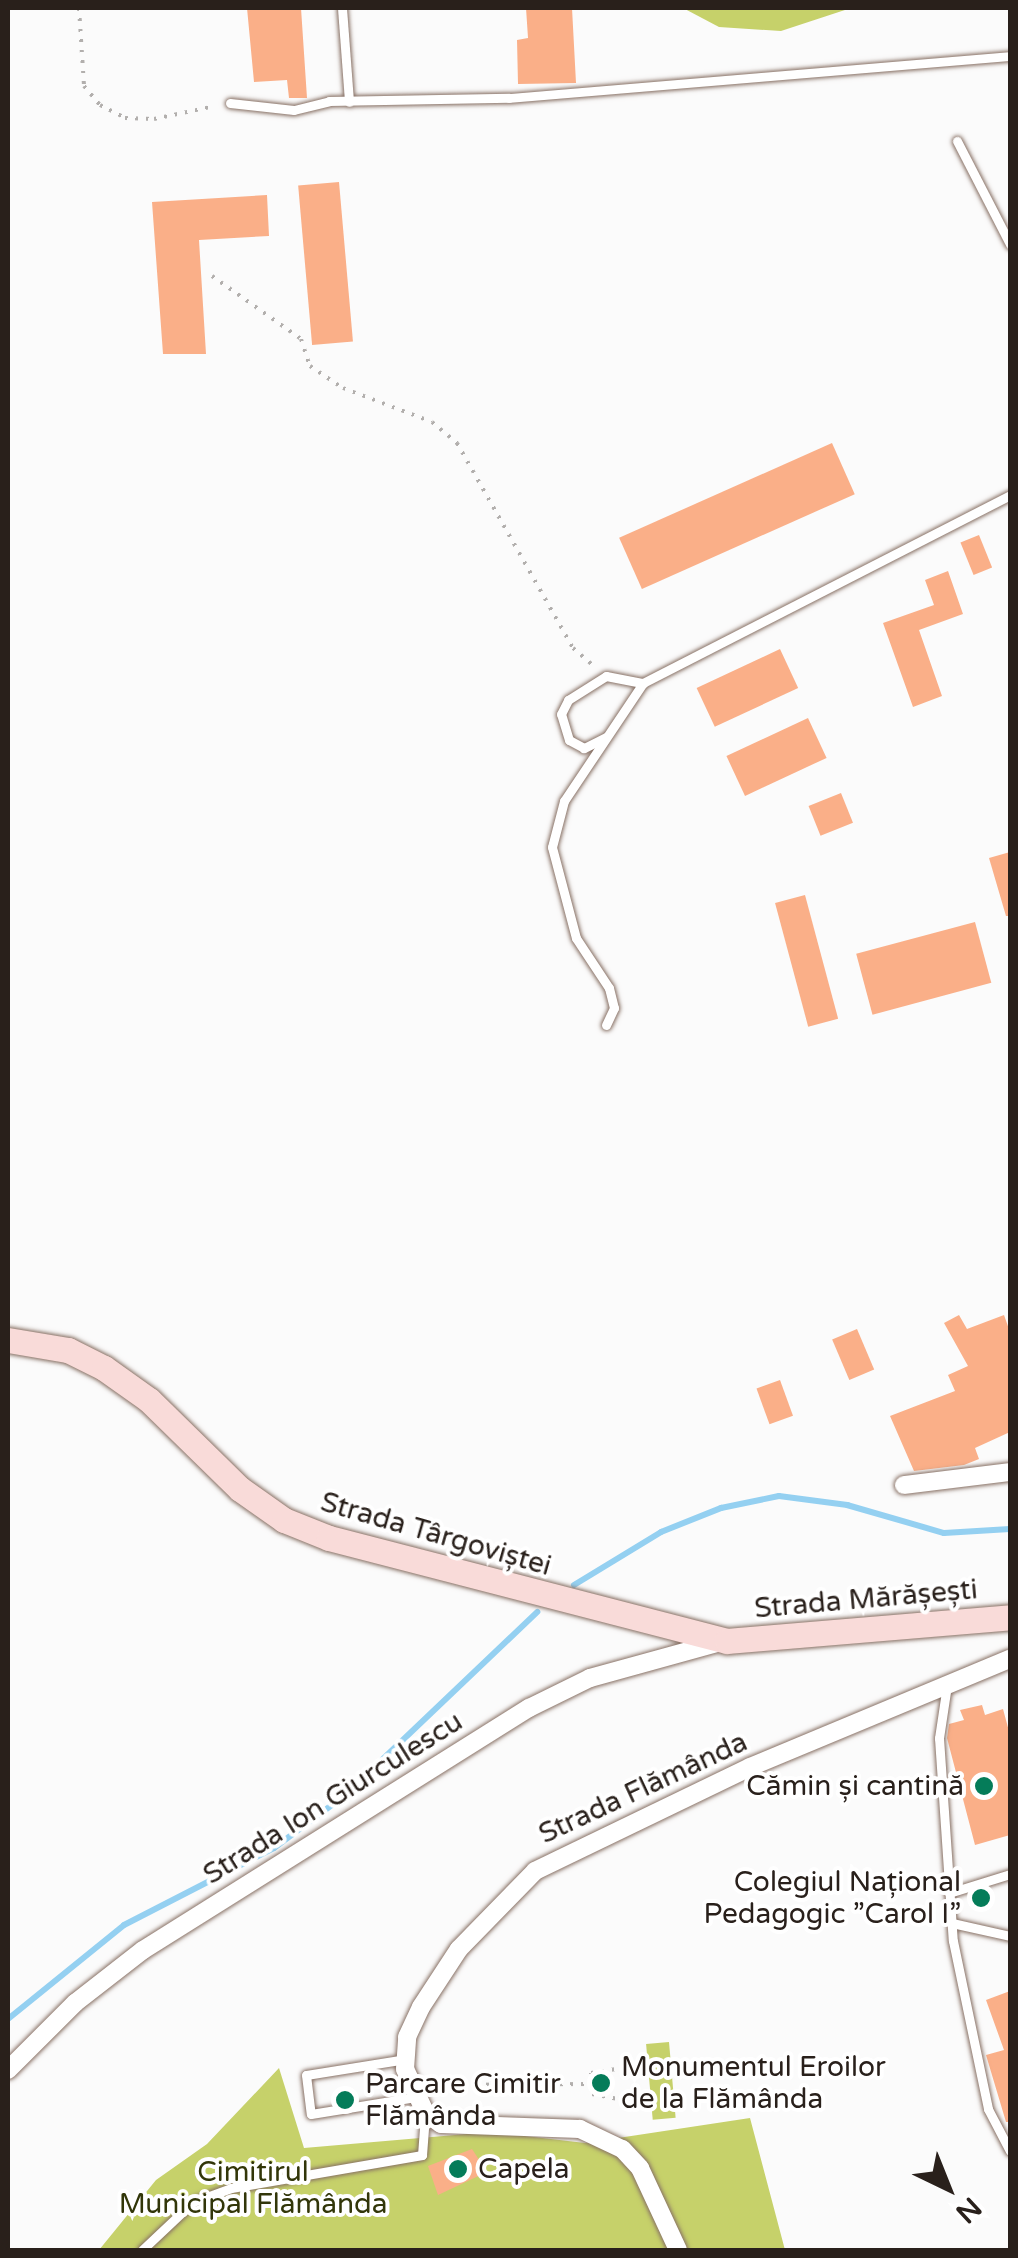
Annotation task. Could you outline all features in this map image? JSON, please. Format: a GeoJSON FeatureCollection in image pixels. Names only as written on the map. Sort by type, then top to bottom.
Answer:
{"type":"FeatureCollection","features":[{"type":"Feature","properties":{"kind":"main road","name":"Strada Târgoviștei"},"geometry":{"type":"LineString","coordinates":[[8,1340],[68,1350],[104,1368],[284,1520],[727,1641]]}},
{"type":"Feature","properties":{"kind":"main road","name":"Strada Mărășești"},"geometry":{"type":"LineString","coordinates":[[727,1641],[1010,1617]]}},
{"type":"Feature","properties":{"kind":"street"},"geometry":{"type":"LineString","coordinates":[[904,1484],[1010,1472]]}},
{"type":"Feature","properties":{"kind":"street","name":"Strada Ion Giurculescu"},"geometry":{"type":"LineString","coordinates":[[8,2070],[75,2003],[143,1950],[529,1708],[590,1678],[727,1641]]}},
{"type":"Feature","properties":{"kind":"street","name":"Strada Flămânda"},"geometry":{"type":"LineString","coordinates":[[417,2098],[406,2059],[421,2007],[459,1949],[534,1871],[612,1830],[948,1682],[1010,1659]]}},
{"type":"Feature","properties":{"kind":"street"},"geometry":{"type":"LineString","coordinates":[[417,2098],[441,2124],[580,2129],[622,2148],[640,2168],[678,2250]]}},
{"type":"Feature","properties":{"kind":"lane"},"geometry":{"type":"LineString","coordinates":[[342,8],[349,102]]}},
{"type":"Feature","properties":{"kind":"lane"},"geometry":{"type":"LineString","coordinates":[[230,103],[294,110],[349,102],[509,98],[1010,56]]}},
{"type":"Feature","properties":{"kind":"lane"},"geometry":{"type":"LineString","coordinates":[[958,141],[1010,244]]}},
{"type":"Feature","properties":{"kind":"lane"},"geometry":{"type":"LineString","coordinates":[[606,1025],[614,1008],[609,988],[576,938],[552,847],[564,802],[613,734],[643,683],[1010,496]]}},
{"type":"Feature","properties":{"kind":"lane"},"geometry":{"type":"LineString","coordinates":[[613,734],[584,748],[569,740],[561,714],[585,684],[606,676],[643,683]]}},
{"type":"Feature","properties":{"kind":"lane"},"geometry":{"type":"LineString","coordinates":[[948,1682],[939,1738],[952,1923],[988,2109],[1010,2151]]}},
{"type":"Feature","properties":{"kind":"lane"},"geometry":{"type":"LineString","coordinates":[[949,1893],[1010,1874]]}},
{"type":"Feature","properties":{"kind":"lane"},"geometry":{"type":"LineString","coordinates":[[952,1923],[1010,1936]]}},
{"type":"Feature","properties":{"kind":"lane"},"geometry":{"type":"LineString","coordinates":[[142,2250],[193,2202],[231,2188],[422,2155],[417,2098],[311,2114],[306,2076],[406,2059]]}},
{"type":"Feature","properties":{"kind":"path"},"geometry":{"type":"LineString","coordinates":[[78,8],[84,86],[100,105],[125,118],[154,118],[230,103]]}},
{"type":"Feature","properties":{"kind":"path"},"geometry":{"type":"LineString","coordinates":[[212,276],[301,338],[310,366],[344,388],[432,422],[457,443],[574,648],[606,676]]}},
{"type":"Feature","properties":{"kind":"path"},"geometry":{"type":"LineString","coordinates":[[641,2065],[591,2073],[591,2084],[592,2094],[644,2104]]}},
{"type":"Feature","properties":{"kind":"path"},"geometry":{"type":"LineString","coordinates":[[417,2098],[591,2084]]}},
{"type":"Feature","properties":{"kind":"green space"},"geometry":{"type":"Polygon","coordinates":[[[683,8],[851,8],[781,31],[719,27],[683,8]]]}},
{"type":"Feature","properties":{"kind":"green space"},"geometry":{"type":"Polygon","coordinates":[[[669,2042],[676,2118],[653,2120],[646,2044],[669,2042]]]}},
{"type":"Feature","properties":{"kind":"green space","name":"Cimitirul Municipal Flămânda"},"geometry":{"type":"Polygon","coordinates":[[[279,2068],[304,2148],[490,2132],[585,2143],[750,2118],[785,2250],[99,2250],[156,2180],[207,2144],[279,2068]]]}},
{"type":"Feature","properties":{"kind":"building"},"geometry":{"type":"Polygon","coordinates":[[[247,8],[301,8],[307,98],[289,98],[287,80],[254,82],[247,8]]]}},
{"type":"Feature","properties":{"kind":"building"},"geometry":{"type":"Polygon","coordinates":[[[526,8],[572,8],[576,83],[518,84],[517,40],[528,38],[526,8]]]}},
{"type":"Feature","properties":{"kind":"building"},"geometry":{"type":"Polygon","coordinates":[[[339,182],[353,341],[312,345],[298,186],[339,182]]]}},
{"type":"Feature","properties":{"kind":"building"},"geometry":{"type":"Polygon","coordinates":[[[267,195],[269,236],[199,240],[206,354],[163,354],[152,202],[267,195]]]}},
{"type":"Feature","properties":{"kind":"building"},"geometry":{"type":"Polygon","coordinates":[[[832,443],[855,494],[642,589],[619,538],[832,443]]]}},
{"type":"Feature","properties":{"kind":"building"},"geometry":{"type":"Polygon","coordinates":[[[979,535],[992,567],[974,575],[960,542],[979,535]]]}},
{"type":"Feature","properties":{"kind":"building"},"geometry":{"type":"Polygon","coordinates":[[[948,571],[963,614],[919,630],[942,696],[913,707],[883,623],[934,605],[925,580],[948,571]]]}},
{"type":"Feature","properties":{"kind":"building"},"geometry":{"type":"Polygon","coordinates":[[[780,649],[798,688],[715,727],[697,688],[780,649]]]}},
{"type":"Feature","properties":{"kind":"building"},"geometry":{"type":"Polygon","coordinates":[[[808,718],[827,758],[745,796],[726,756],[808,718]]]}},
{"type":"Feature","properties":{"kind":"building"},"geometry":{"type":"Polygon","coordinates":[[[841,793],[853,823],[821,836],[809,806],[841,793]]]}},
{"type":"Feature","properties":{"kind":"building"},"geometry":{"type":"Polygon","coordinates":[[[1010,852],[1010,916],[1006,916],[989,858],[1010,852]]]}},
{"type":"Feature","properties":{"kind":"building"},"geometry":{"type":"Polygon","coordinates":[[[805,895],[838,1019],[808,1027],[775,903],[805,895]]]}},
{"type":"Feature","properties":{"kind":"building"},"geometry":{"type":"Polygon","coordinates":[[[975,922],[991,983],[872,1015],[856,954],[975,922]]]}},
{"type":"Feature","properties":{"kind":"building"},"geometry":{"type":"Polygon","coordinates":[[[959,1315],[967,1329],[1004,1315],[1010,1332],[1010,1432],[975,1448],[979,1459],[964,1465],[914,1471],[890,1416],[955,1391],[948,1375],[968,1366],[944,1323],[959,1315]]]}},
{"type":"Feature","properties":{"kind":"building"},"geometry":{"type":"Polygon","coordinates":[[[857,1329],[874,1370],[849,1380],[832,1340],[857,1329]]]}},
{"type":"Feature","properties":{"kind":"building"},"geometry":{"type":"Polygon","coordinates":[[[780,1380],[793,1416],[770,1424],[757,1389],[780,1380]]]}},
{"type":"Feature","properties":{"kind":"building","name":"Cămin și cantină"},"geometry":{"type":"Polygon","coordinates":[[[982,1705],[985,1715],[1003,1709],[1010,1735],[1010,1835],[975,1845],[947,1738],[949,1724],[964,1720],[960,1710],[982,1705]]]}},
{"type":"Feature","properties":{"kind":"building"},"geometry":{"type":"Polygon","coordinates":[[[1010,1991],[1010,2122],[1006,2122],[986,2055],[1004,2050],[986,2000],[1010,1991]]]}},
{"type":"Feature","properties":{"kind":"building","name":"Capela"},"geometry":{"type":"Polygon","coordinates":[[[472,2149],[487,2172],[438,2195],[428,2166],[472,2149]]]}},
{"type":"Feature","properties":{"kind":"waterway"},"geometry":{"type":"LineString","coordinates":[[574,1585],[661,1532],[721,1508],[779,1496],[847,1505],[944,1533],[1010,1529]]}},
{"type":"Feature","properties":{"kind":"waterway"},"geometry":{"type":"LineString","coordinates":[[8,2019],[124,1925],[274,1848],[344,1796],[537,1612]]}},
{"type":"Feature","properties":{"kind":"place","name":"Cămin și cantină"},"geometry":{"type":"Point","coordinates":[984,1786]}},
{"type":"Feature","properties":{"kind":"place","name":"Colegiul Național Pedagogic ”Carol I”"},"geometry":{"type":"Point","coordinates":[981,1898]}},
{"type":"Feature","properties":{"kind":"place","name":"Monumentul Eroilor de la Flămânda"},"geometry":{"type":"Point","coordinates":[601,2083]}},
{"type":"Feature","properties":{"kind":"place","name":"Parcare Cimitir Flămânda"},"geometry":{"type":"Point","coordinates":[345,2100]}},
{"type":"Feature","properties":{"kind":"place","name":"Capela"},"geometry":{"type":"Point","coordinates":[458,2169]}}]}
